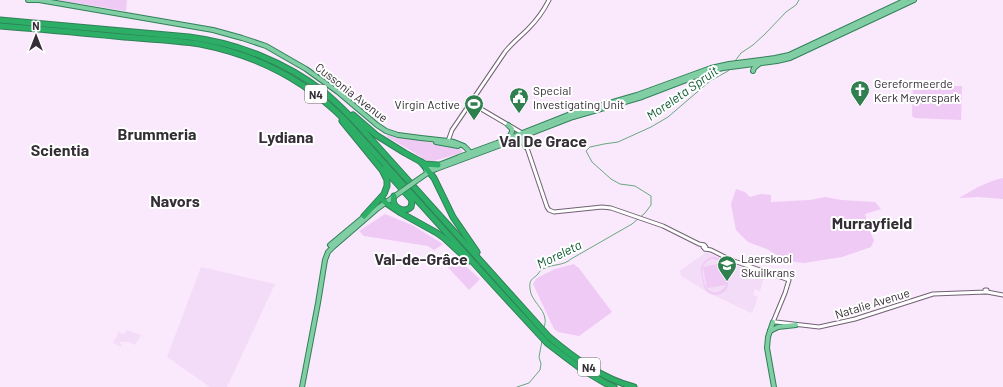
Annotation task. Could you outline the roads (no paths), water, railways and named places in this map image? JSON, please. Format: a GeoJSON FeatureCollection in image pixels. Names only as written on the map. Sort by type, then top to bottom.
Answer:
{"type":"FeatureCollection","features":[{"type":"Feature","properties":{"kind":"highway","name":"N4"},"geometry":{"type":"LineString","coordinates":[[0,20],[201,38],[252,52],[305,78],[324,92],[347,113],[549,337],[587,366],[617,381],[634,387]]}},
{"type":"Feature","properties":{"kind":"highway","name":"N4"},"geometry":{"type":"LineString","coordinates":[[0,26],[185,42],[235,53],[258,61],[285,74],[323,99],[345,120],[547,343],[580,368],[614,387]]}},
{"type":"Feature","properties":{"kind":"highway"},"geometry":{"type":"LineString","coordinates":[[305,78],[328,93],[376,135],[421,162],[437,167],[434,172],[434,178]]}},
{"type":"Feature","properties":{"kind":"highway"},"geometry":{"type":"LineString","coordinates":[[306,87],[335,112],[382,170],[386,178],[387,184],[384,194],[364,216]]}},
{"type":"Feature","properties":{"kind":"highway"},"geometry":{"type":"LineString","coordinates":[[363,147],[411,199],[411,207],[408,210],[405,210],[395,205],[393,203],[394,196]]}},
{"type":"Feature","properties":{"kind":"highway"},"geometry":{"type":"LineString","coordinates":[[421,162],[434,178],[453,217],[488,269]]}},
{"type":"Feature","properties":{"kind":"highway"},"geometry":{"type":"LineString","coordinates":[[383,204],[444,238],[490,281]]}},
{"type":"Feature","properties":{"kind":"main road","name":"Cussonia Avenue"},"geometry":{"type":"LineString","coordinates":[[28,0],[38,0],[221,32],[266,46],[312,73],[338,92],[384,130],[395,134],[420,138],[448,140],[467,148],[470,155]]}},
{"type":"Feature","properties":{"kind":"main road"},"geometry":{"type":"LineString","coordinates":[[328,252],[401,190],[428,171],[459,157],[470,155],[508,139],[573,116],[642,97],[710,71],[789,54],[906,0]]}},
{"type":"Feature","properties":{"kind":"main road"},"geometry":{"type":"LineString","coordinates":[[738,65],[784,60],[914,0]]}},
{"type":"Feature","properties":{"kind":"main road"},"geometry":{"type":"LineString","coordinates":[[747,65],[753,72],[755,66],[761,63]]}},
{"type":"Feature","properties":{"kind":"main road"},"geometry":{"type":"LineString","coordinates":[[508,125],[512,129],[512,132],[508,139]]}},
{"type":"Feature","properties":{"kind":"main road"},"geometry":{"type":"LineString","coordinates":[[437,167],[514,140],[522,135]]}},
{"type":"Feature","properties":{"kind":"main road"},"geometry":{"type":"LineString","coordinates":[[420,138],[462,148],[463,153],[459,157]]}},
{"type":"Feature","properties":{"kind":"main road","name":"Cussonia Avenue"},"geometry":{"type":"LineString","coordinates":[[448,140],[451,143],[458,145],[470,155]]}},
{"type":"Feature","properties":{"kind":"main road"},"geometry":{"type":"LineString","coordinates":[[514,140],[521,140],[526,146]]}},
{"type":"Feature","properties":{"kind":"main road"},"geometry":{"type":"LineString","coordinates":[[302,387],[325,260],[328,252],[345,232],[401,190]]}},
{"type":"Feature","properties":{"kind":"main road"},"geometry":{"type":"LineString","coordinates":[[315,317],[316,299],[325,255],[331,245],[364,216],[383,204]]}},
{"type":"Feature","properties":{"kind":"main road"},"geometry":{"type":"LineString","coordinates":[[773,322],[767,348],[773,387]]}},
{"type":"Feature","properties":{"kind":"main road"},"geometry":{"type":"LineString","coordinates":[[770,332],[778,327],[796,325]]}},
{"type":"Feature","properties":{"kind":"street"},"geometry":{"type":"LineString","coordinates":[[448,140],[451,132],[494,66],[512,42],[528,30],[545,8],[549,0]]}},
{"type":"Feature","properties":{"kind":"street"},"geometry":{"type":"LineString","coordinates":[[470,104],[518,130],[522,135],[546,201],[552,210],[564,211],[602,207],[611,208],[664,226],[730,260],[789,280],[785,294],[773,322]]}},
{"type":"Feature","properties":{"kind":"street","name":"Natalie Avenue"},"geometry":{"type":"LineString","coordinates":[[773,322],[819,327],[852,320],[936,293],[986,291],[1003,295]]}},
{"type":"Feature","properties":{"kind":"waterway","name":"Moreleta Spruit"},"geometry":{"type":"LineString","coordinates":[[735,61],[741,53],[753,45],[786,12],[796,5],[799,0]]}},
{"type":"Feature","properties":{"kind":"waterway","name":"Moreleta Spruit"},"geometry":{"type":"LineString","coordinates":[[544,328],[544,315],[531,293],[531,280],[542,269],[568,261],[632,224],[645,213],[651,205],[651,196],[635,186],[620,184],[611,179],[592,162],[586,151],[590,147],[618,142],[651,127],[668,117],[710,81],[730,69]]}},
{"type":"Feature","properties":{"kind":"waterway","name":"Moreleta"},"geometry":{"type":"LineString","coordinates":[[517,387],[529,383],[540,370],[541,364],[539,357],[542,341]]}},
{"type":"Feature","properties":{"kind":"place","name":"Gereformeerde Kerk Meyerspark"},"geometry":{"type":"Point","coordinates":[860,107]}},
{"type":"Feature","properties":{"kind":"place","name":"Special Investigating Unit"},"geometry":{"type":"Point","coordinates":[519,114]}},
{"type":"Feature","properties":{"kind":"place","name":"Virgin Active"},"geometry":{"type":"Point","coordinates":[474,121]}},
{"type":"Feature","properties":{"kind":"place","name":"Laerskool Skuilkrans"},"geometry":{"type":"Point","coordinates":[727,282]}},
{"type":"Feature","properties":{"kind":"district","name":"Brummeria"},"geometry":{"type":"Point","coordinates":[157,133]}},
{"type":"Feature","properties":{"kind":"district","name":"Lydiana"},"geometry":{"type":"Point","coordinates":[286,136]}},
{"type":"Feature","properties":{"kind":"district","name":"Val De Grace"},"geometry":{"type":"Point","coordinates":[543,140]}},
{"type":"Feature","properties":{"kind":"district","name":"Scientia"},"geometry":{"type":"Point","coordinates":[60,149]}},
{"type":"Feature","properties":{"kind":"district","name":"Navors"},"geometry":{"type":"Point","coordinates":[175,200]}},
{"type":"Feature","properties":{"kind":"district","name":"Murrayfield"},"geometry":{"type":"Point","coordinates":[872,222]}},
{"type":"Feature","properties":{"kind":"district","name":"Val-de-Grâce"},"geometry":{"type":"Point","coordinates":[421,258]}}]}
